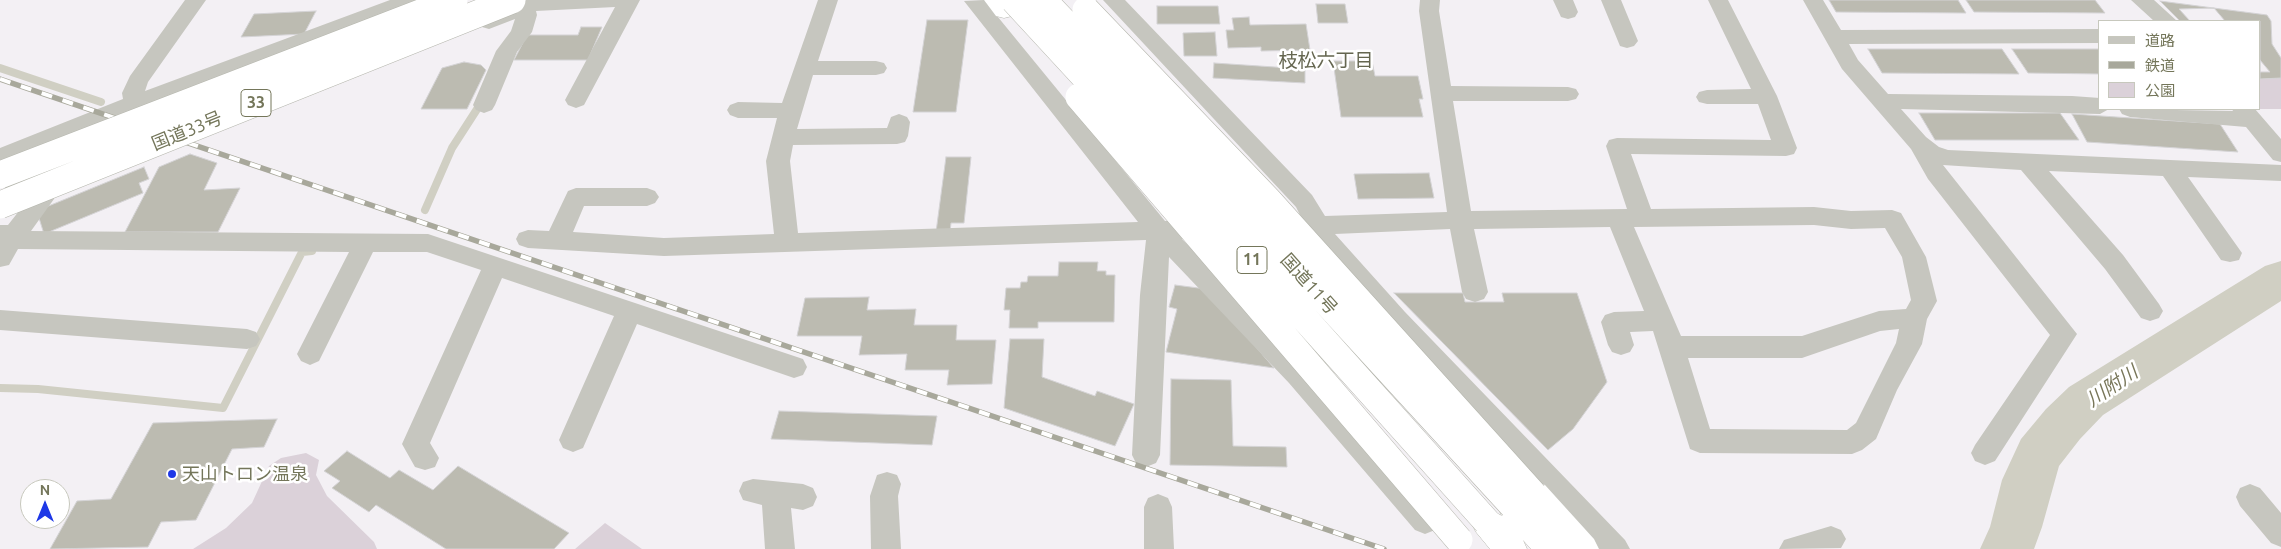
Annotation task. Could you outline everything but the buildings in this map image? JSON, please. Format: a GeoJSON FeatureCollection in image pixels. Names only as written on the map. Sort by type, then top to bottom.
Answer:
{"type":"FeatureCollection","features":[{"type":"Feature","properties":{"kind":"highway","name":"国道33号"},"geometry":{"type":"LineString","coordinates":[[0,175],[454,0]]}},
{"type":"Feature","properties":{"kind":"highway","name":"国道11号"},"geometry":{"type":"LineString","coordinates":[[1043,0],[1217,183],[1552,549]]}},
{"type":"Feature","properties":{"kind":"highway","name":"国道11号"},"geometry":{"type":"LineString","coordinates":[[1006,2],[1192,194],[1511,549]]}},
{"type":"Feature","properties":{"kind":"highway","name":"11"},"geometry":{"type":"LineString","coordinates":[[1006,2],[1468,549]]}},
{"type":"Feature","properties":{"kind":"highway","name":"国道33号"},"geometry":{"type":"LineString","coordinates":[[0,205],[530,3]]}},
{"type":"Feature","properties":{"kind":"highway"},"geometry":{"type":"LineString","coordinates":[[1081,5],[1260,192],[1583,549]]}},
{"type":"Feature","properties":{"kind":"street"},"geometry":{"type":"LineString","coordinates":[[135,103],[133,93],[138,81],[196,0]]}},
{"type":"Feature","properties":{"kind":"street"},"geometry":{"type":"LineString","coordinates":[[0,157],[135,103],[410,0]]}},
{"type":"Feature","properties":{"kind":"street"},"geometry":{"type":"LineString","coordinates":[[209,76],[227,112],[237,117],[256,114],[530,3],[629,0],[576,100]]}},
{"type":"Feature","properties":{"kind":"street"},"geometry":{"type":"LineString","coordinates":[[787,243],[778,161],[782,136],[828,0]]}},
{"type":"Feature","properties":{"kind":"street"},"geometry":{"type":"LineString","coordinates":[[970,0],[1006,2]]}},
{"type":"Feature","properties":{"kind":"street"},"geometry":{"type":"LineString","coordinates":[[975,0],[1159,231],[1298,375],[1450,549]]}},
{"type":"Feature","properties":{"kind":"street"},"geometry":{"type":"LineString","coordinates":[[1113,0],[1304,201],[1330,246],[1383,305],[1615,549]]}},
{"type":"Feature","properties":{"kind":"street"},"geometry":{"type":"LineString","coordinates":[[1430,0],[1429,11],[1460,220],[1475,292]]}},
{"type":"Feature","properties":{"kind":"street"},"geometry":{"type":"LineString","coordinates":[[1611,0],[1627,41]]}},
{"type":"Feature","properties":{"kind":"street"},"geometry":{"type":"LineString","coordinates":[[528,239],[664,247],[1460,220],[1631,219],[1814,216],[1851,220],[1892,219],[1914,257],[1920,276],[1924,302],[1914,318],[1909,344],[1885,388],[1866,431],[1852,442],[1700,441],[1672,348],[1661,321],[1631,219],[1617,146],[1786,148],[1766,96],[1718,0]]}},
{"type":"Feature","properties":{"kind":"street"},"geometry":{"type":"LineString","coordinates":[[1813,0],[1850,64],[1918,143],[1931,153],[1947,158],[2281,173]]}},
{"type":"Feature","properties":{"kind":"street"},"geometry":{"type":"LineString","coordinates":[[2141,0],[2166,20]]}},
{"type":"Feature","properties":{"kind":"street"},"geometry":{"type":"LineString","coordinates":[[577,22],[585,1]]}},
{"type":"Feature","properties":{"kind":"street"},"geometry":{"type":"LineString","coordinates":[[484,105],[508,51],[521,32],[530,3]]}},
{"type":"Feature","properties":{"kind":"street"},"geometry":{"type":"LineString","coordinates":[[1835,38],[2098,36]]}},
{"type":"Feature","properties":{"kind":"street"},"geometry":{"type":"LineString","coordinates":[[804,68],[876,68]]}},
{"type":"Feature","properties":{"kind":"street"},"geometry":{"type":"LineString","coordinates":[[1441,93],[1560,89]]}},
{"type":"Feature","properties":{"kind":"street"},"geometry":{"type":"LineString","coordinates":[[1707,97],[1766,96]]}},
{"type":"Feature","properties":{"kind":"street"},"geometry":{"type":"LineString","coordinates":[[1880,101],[2098,106]]}},
{"type":"Feature","properties":{"kind":"street"},"geometry":{"type":"LineString","coordinates":[[738,110],[790,111]]}},
{"type":"Feature","properties":{"kind":"street"},"geometry":{"type":"LineString","coordinates":[[2153,110],[2247,114],[2281,154]]}},
{"type":"Feature","properties":{"kind":"street"},"geometry":{"type":"LineString","coordinates":[[782,136],[897,136],[899,122]]}},
{"type":"Feature","properties":{"kind":"street"},"geometry":{"type":"LineString","coordinates":[[7,242],[42,199],[49,139]]}},
{"type":"Feature","properties":{"kind":"street"},"geometry":{"type":"LineString","coordinates":[[1918,143],[1936,173],[2064,334],[1985,453]]}},
{"type":"Feature","properties":{"kind":"street"},"geometry":{"type":"LineString","coordinates":[[2028,162],[2114,262],[2150,311]]}},
{"type":"Feature","properties":{"kind":"street"},"geometry":{"type":"LineString","coordinates":[[2170,168],[2230,253]]}},
{"type":"Feature","properties":{"kind":"street"},"geometry":{"type":"LineString","coordinates":[[557,241],[576,197],[647,197]]}},
{"type":"Feature","properties":{"kind":"street"},"geometry":{"type":"LineString","coordinates":[[1146,455],[1153,295],[1159,231]]}},
{"type":"Feature","properties":{"kind":"street"},"geometry":{"type":"LineString","coordinates":[[7,242],[428,243],[794,367]]}},
{"type":"Feature","properties":{"kind":"street"},"geometry":{"type":"LineString","coordinates":[[322,346],[366,242]]}},
{"type":"Feature","properties":{"kind":"street"},"geometry":{"type":"LineString","coordinates":[[425,458],[416,444],[495,266]]}},
{"type":"Feature","properties":{"kind":"street"},"geometry":{"type":"LineString","coordinates":[[573,440],[629,312]]}},
{"type":"Feature","properties":{"kind":"street"},"geometry":{"type":"LineString","coordinates":[[1672,348],[1802,347],[1880,321],[1914,318]]}},
{"type":"Feature","properties":{"kind":"street"},"geometry":{"type":"LineString","coordinates":[[0,320],[247,339]]}},
{"type":"Feature","properties":{"kind":"street"},"geometry":{"type":"LineString","coordinates":[[1621,345],[1614,322],[1661,321]]}},
{"type":"Feature","properties":{"kind":"street"},"geometry":{"type":"LineString","coordinates":[[1401,493],[1508,435]]}},
{"type":"Feature","properties":{"kind":"street"},"geometry":{"type":"LineString","coordinates":[[884,549],[884,496],[887,484]]}},
{"type":"Feature","properties":{"kind":"street"},"geometry":{"type":"LineString","coordinates":[[777,494],[780,549]]}},
{"type":"Feature","properties":{"kind":"street"},"geometry":{"type":"LineString","coordinates":[[2250,497],[2281,534]]}},
{"type":"Feature","properties":{"kind":"street"},"geometry":{"type":"LineString","coordinates":[[1158,507],[1159,549]]}},
{"type":"Feature","properties":{"kind":"street"},"geometry":{"type":"LineString","coordinates":[[1794,549],[1831,539]]}},
{"type":"Feature","properties":{"kind":"green space"},"geometry":{"type":"Polygon","coordinates":[[[2281,78],[2281,109],[2261,109],[2261,79],[2281,78]]]}},
{"type":"Feature","properties":{"kind":"green space"},"geometry":{"type":"Polygon","coordinates":[[[306,453],[319,460],[316,475],[327,496],[374,542],[377,549],[193,549],[226,528],[252,503],[269,466],[281,458],[306,453]]]}},
{"type":"Feature","properties":{"kind":"green space"},"geometry":{"type":"Polygon","coordinates":[[[605,523],[642,549],[575,549],[605,523]]]}},
{"type":"Feature","properties":{"kind":"waterway"},"geometry":{"type":"LineString","coordinates":[[0,68],[101,102]]}},
{"type":"Feature","properties":{"kind":"waterway"},"geometry":{"type":"LineString","coordinates":[[425,210],[452,148],[481,103]]}},
{"type":"Feature","properties":{"kind":"waterway"},"geometry":{"type":"LineString","coordinates":[[0,388],[38,389],[223,408],[302,252],[312,251]]}},
{"type":"Feature","properties":{"kind":"waterway","name":"川附川"},"geometry":{"type":"LineString","coordinates":[[2007,549],[2016,527],[2028,480],[2039,454],[2063,424],[2086,401],[2281,278]]}},
{"type":"Feature","properties":{"kind":"railway"},"geometry":{"type":"LineString","coordinates":[[0,79],[1384,549]]}},
{"type":"Feature","properties":{"kind":"place","name":"天山トロン温泉"},"geometry":{"type":"Point","coordinates":[172,474]}},
{"type":"Feature","properties":{"kind":"district","name":"枝松六丁目"},"geometry":{"type":"Point","coordinates":[1326,61]}}]}
